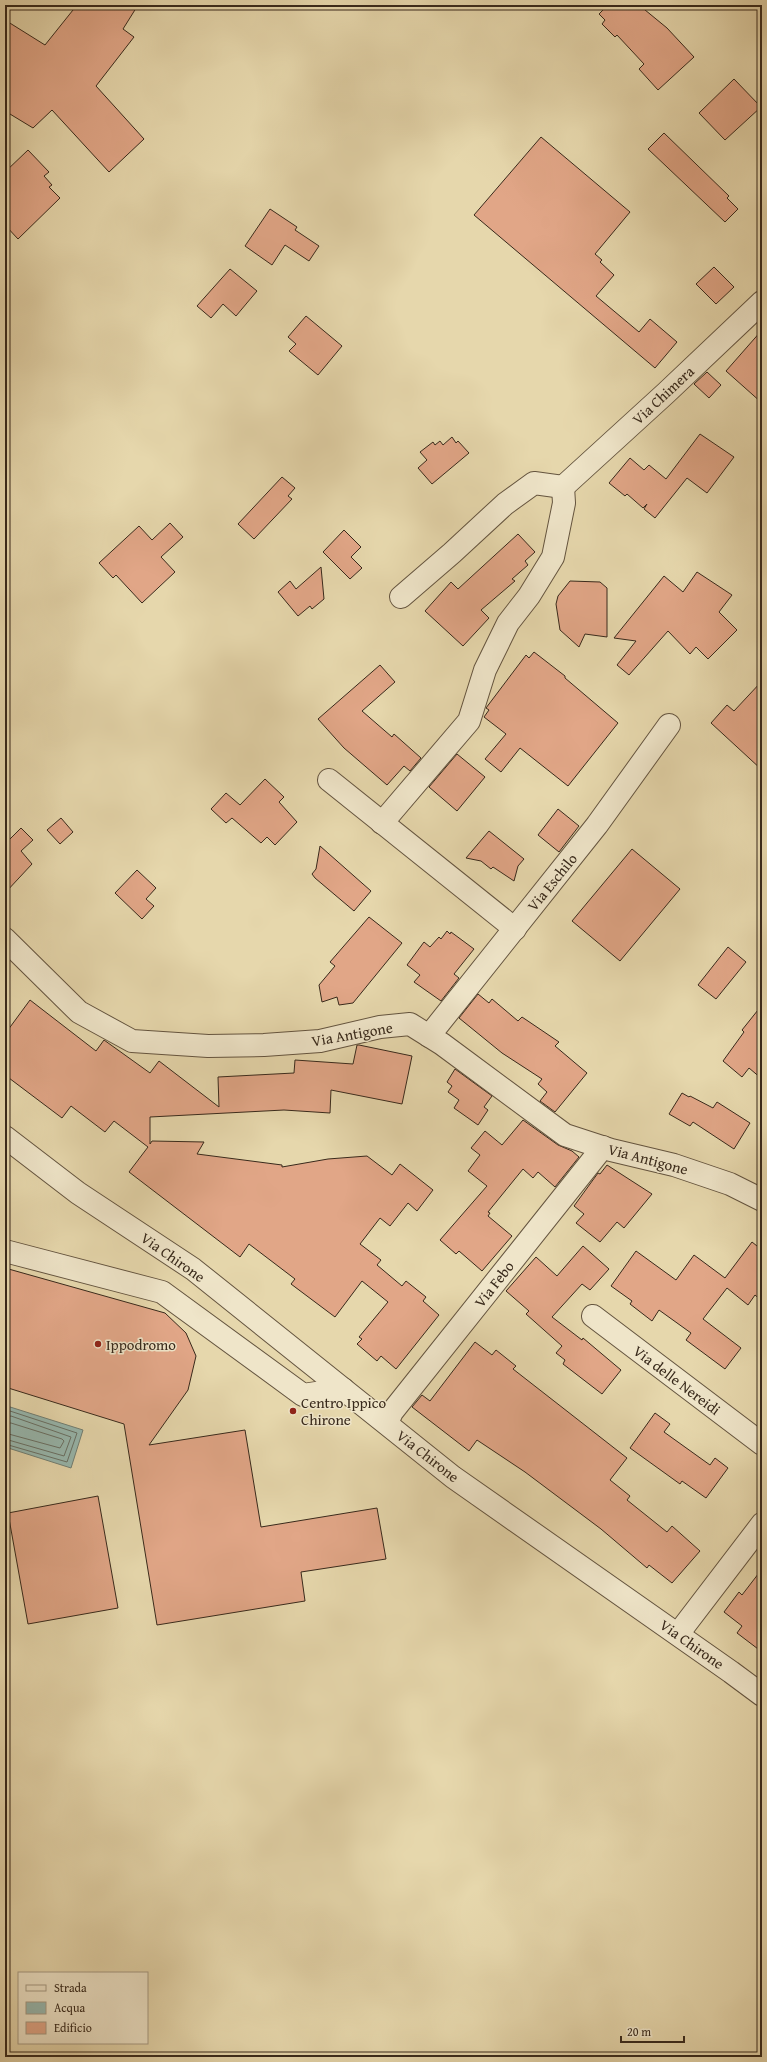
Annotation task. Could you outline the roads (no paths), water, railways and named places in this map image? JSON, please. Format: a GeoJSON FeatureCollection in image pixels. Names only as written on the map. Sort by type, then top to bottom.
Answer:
{"type":"FeatureCollection","features":[{"type":"Feature","properties":{"kind":"street","name":"Via Chimera"},"geometry":{"type":"LineString","coordinates":[[563,487],[762,302]]}},
{"type":"Feature","properties":{"kind":"street"},"geometry":{"type":"LineString","coordinates":[[382,823],[469,721],[485,670],[508,623],[529,596],[553,557],[564,504],[563,487],[534,484],[504,504],[452,553],[401,597]]}},
{"type":"Feature","properties":{"kind":"street","name":"Via Eschilo"},"geometry":{"type":"LineString","coordinates":[[429,1036],[598,825],[669,725]]}},
{"type":"Feature","properties":{"kind":"street"},"geometry":{"type":"LineString","coordinates":[[329,780],[515,929]]}},
{"type":"Feature","properties":{"kind":"street","name":"Via Antigone"},"geometry":{"type":"LineString","coordinates":[[5,939],[79,1012],[132,1041],[208,1046],[320,1042],[380,1028],[410,1024],[429,1036],[565,1135],[603,1147],[674,1164],[730,1184],[762,1200]]}},
{"type":"Feature","properties":{"kind":"street","name":"Via Chirone"},"geometry":{"type":"LineString","coordinates":[[5,1137],[78,1193],[193,1269],[453,1477],[678,1634],[762,1695]]}},
{"type":"Feature","properties":{"kind":"street","name":"Via Febo"},"geometry":{"type":"LineString","coordinates":[[387,1423],[392,1412],[603,1147]]}},
{"type":"Feature","properties":{"kind":"street"},"geometry":{"type":"LineString","coordinates":[[5,1251],[162,1292],[303,1395],[343,1389]]}},
{"type":"Feature","properties":{"kind":"street","name":"Via delle Nereidi"},"geometry":{"type":"LineString","coordinates":[[593,1316],[762,1444]]}},
{"type":"Feature","properties":{"kind":"street"},"geometry":{"type":"LineString","coordinates":[[678,1634],[762,1524]]}},
{"type":"Feature","properties":{"kind":"water"},"geometry":{"type":"Polygon","coordinates":[[[7,1406],[83,1430],[71,1468],[5,1447],[5,1414],[7,1406]]]}},
{"type":"Feature","properties":{"kind":"place","name":"Ippodromo"},"geometry":{"type":"Point","coordinates":[98,1344]}},
{"type":"Feature","properties":{"kind":"place","name":"Centro Ippico Chirone"},"geometry":{"type":"Point","coordinates":[293,1411]}}]}
